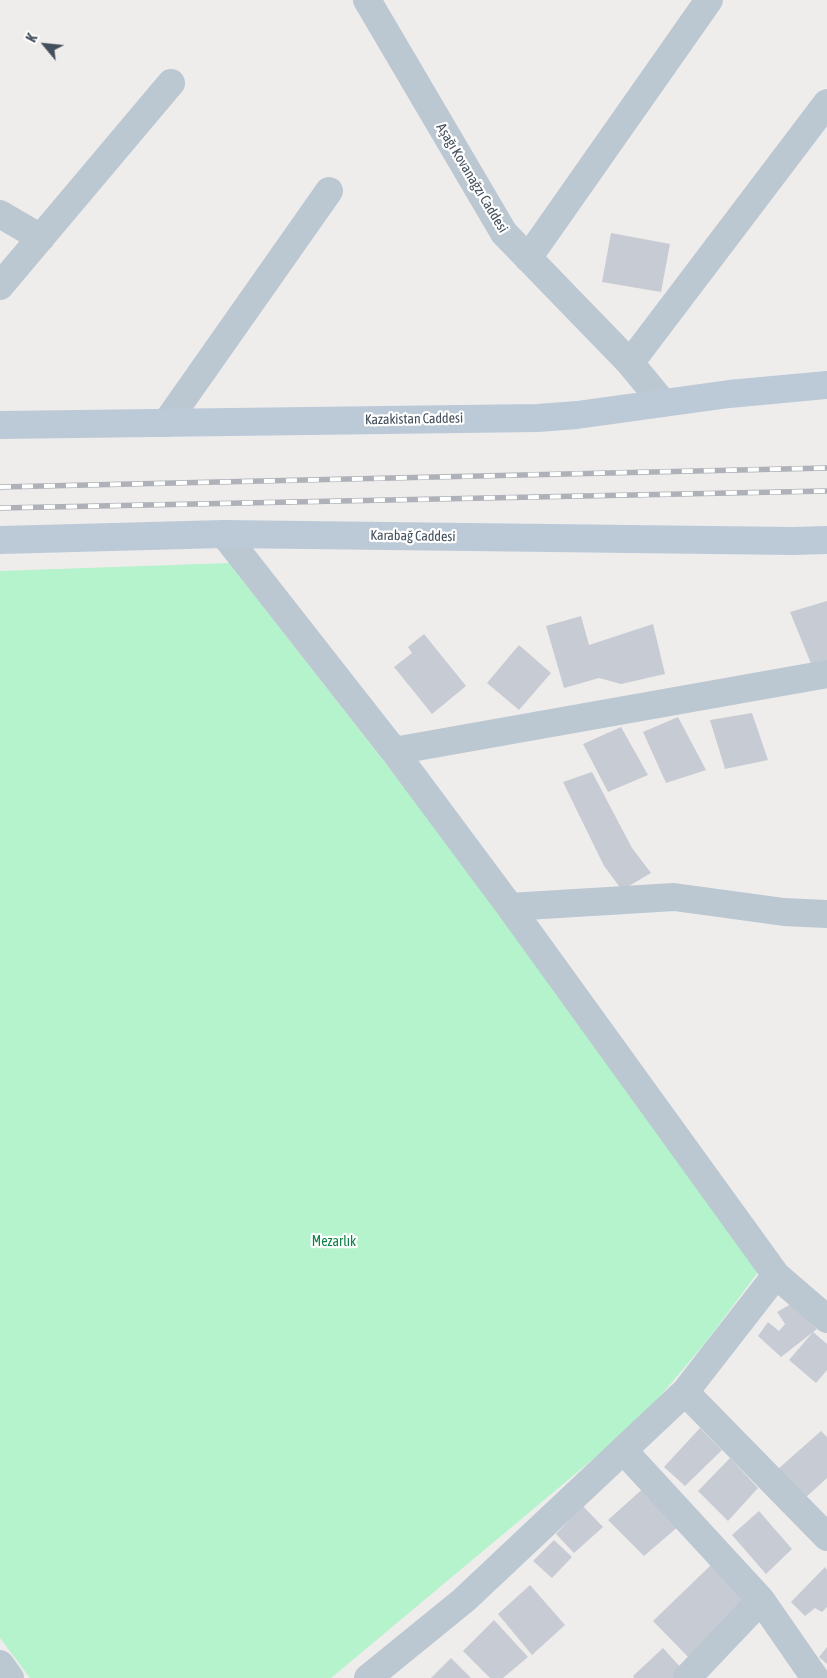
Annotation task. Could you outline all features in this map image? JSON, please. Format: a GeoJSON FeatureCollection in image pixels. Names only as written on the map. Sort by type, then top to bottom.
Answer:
{"type":"FeatureCollection","features":[{"type":"Feature","properties":{"kind":"main road","name":"Kazakistan Caddesi"},"geometry":{"type":"LineString","coordinates":[[0,425],[538,418],[586,414],[825,383]]}},
{"type":"Feature","properties":{"kind":"main road","name":"Karabağ Caddesi"},"geometry":{"type":"LineString","coordinates":[[0,540],[224,534],[824,543]]}},
{"type":"Feature","properties":{"kind":"street","name":"Aşağı Kovanağzı Caddesi"},"geometry":{"type":"LineString","coordinates":[[367,0],[504,233],[630,363],[664,403]]}},
{"type":"Feature","properties":{"kind":"street"},"geometry":{"type":"LineString","coordinates":[[528,258],[709,0]]}},
{"type":"Feature","properties":{"kind":"street"},"geometry":{"type":"LineString","coordinates":[[0,286],[171,83]]}},
{"type":"Feature","properties":{"kind":"street"},"geometry":{"type":"LineString","coordinates":[[630,363],[827,103]]}},
{"type":"Feature","properties":{"kind":"street"},"geometry":{"type":"LineString","coordinates":[[166,423],[329,191]]}},
{"type":"Feature","properties":{"kind":"street"},"geometry":{"type":"LineString","coordinates":[[0,214],[41,238]]}},
{"type":"Feature","properties":{"kind":"street"},"geometry":{"type":"LineString","coordinates":[[224,534],[394,751],[510,907],[776,1275],[827,1319]]}},
{"type":"Feature","properties":{"kind":"street"},"geometry":{"type":"LineString","coordinates":[[394,751],[827,674]]}},
{"type":"Feature","properties":{"kind":"street"},"geometry":{"type":"LineString","coordinates":[[510,907],[674,897],[784,912],[827,914]]}},
{"type":"Feature","properties":{"kind":"street"},"geometry":{"type":"LineString","coordinates":[[368,1678],[464,1600],[685,1392],[776,1275]]}},
{"type":"Feature","properties":{"kind":"street"},"geometry":{"type":"LineString","coordinates":[[685,1392],[827,1537]]}},
{"type":"Feature","properties":{"kind":"street"},"geometry":{"type":"LineString","coordinates":[[623,1450],[761,1600],[815,1678]]}},
{"type":"Feature","properties":{"kind":"street"},"geometry":{"type":"LineString","coordinates":[[687,1678],[761,1600]]}},
{"type":"Feature","properties":{"kind":"street"},"geometry":{"type":"LineString","coordinates":[[0,1664],[10,1678]]}},
{"type":"Feature","properties":{"kind":"green space","name":"Mezarlık"},"geometry":{"type":"Polygon","coordinates":[[[229,563],[469,870],[767,1260],[706,1342],[641,1419],[331,1678],[30,1678],[0,1638],[0,571],[229,563]]]}},
{"type":"Feature","properties":{"kind":"building"},"geometry":{"type":"Polygon","coordinates":[[[611,233],[670,244],[661,292],[602,282],[611,233]]]}},
{"type":"Feature","properties":{"kind":"building"},"geometry":{"type":"Polygon","coordinates":[[[827,601],[827,661],[812,666],[790,612],[827,601]]]}},
{"type":"Feature","properties":{"kind":"building"},"geometry":{"type":"Polygon","coordinates":[[[581,616],[589,645],[653,624],[665,674],[621,684],[599,678],[564,688],[546,626],[581,616]]]}},
{"type":"Feature","properties":{"kind":"building"},"geometry":{"type":"Polygon","coordinates":[[[424,634],[466,686],[432,714],[394,667],[412,653],[408,647],[424,634]]]}},
{"type":"Feature","properties":{"kind":"building"},"geometry":{"type":"Polygon","coordinates":[[[519,645],[551,673],[519,710],[487,683],[519,645]]]}},
{"type":"Feature","properties":{"kind":"building"},"geometry":{"type":"Polygon","coordinates":[[[752,713],[768,760],[725,769],[710,720],[752,713]]]}},
{"type":"Feature","properties":{"kind":"building"},"geometry":{"type":"Polygon","coordinates":[[[678,717],[706,770],[666,783],[643,732],[678,717]]]}},
{"type":"Feature","properties":{"kind":"building"},"geometry":{"type":"Polygon","coordinates":[[[621,727],[648,775],[608,792],[583,744],[621,727]]]}},
{"type":"Feature","properties":{"kind":"building"},"geometry":{"type":"Polygon","coordinates":[[[592,772],[632,848],[651,873],[622,890],[604,866],[563,782],[592,772]]]}},
{"type":"Feature","properties":{"kind":"building"},"geometry":{"type":"Polygon","coordinates":[[[791,1304],[817,1329],[781,1357],[758,1336],[768,1322],[779,1331],[785,1324],[777,1312],[791,1304]]]}},
{"type":"Feature","properties":{"kind":"building"},"geometry":{"type":"Polygon","coordinates":[[[813,1332],[827,1344],[827,1370],[816,1383],[789,1360],[813,1332]]]}},
{"type":"Feature","properties":{"kind":"building"},"geometry":{"type":"Polygon","coordinates":[[[700,1428],[722,1450],[685,1486],[664,1467],[700,1428]]]}},
{"type":"Feature","properties":{"kind":"building"},"geometry":{"type":"Polygon","coordinates":[[[821,1431],[827,1437],[827,1478],[804,1499],[778,1469],[821,1431]]]}},
{"type":"Feature","properties":{"kind":"building"},"geometry":{"type":"Polygon","coordinates":[[[730,1458],[758,1488],[728,1521],[698,1491],[730,1458]]]}},
{"type":"Feature","properties":{"kind":"building"},"geometry":{"type":"Polygon","coordinates":[[[647,1485],[680,1525],[644,1556],[608,1520],[647,1485]]]}},
{"type":"Feature","properties":{"kind":"building"},"geometry":{"type":"Polygon","coordinates":[[[583,1506],[603,1527],[574,1553],[556,1534],[583,1506]]]}},
{"type":"Feature","properties":{"kind":"building"},"geometry":{"type":"Polygon","coordinates":[[[759,1511],[792,1549],[766,1574],[732,1535],[759,1511]]]}},
{"type":"Feature","properties":{"kind":"building"},"geometry":{"type":"Polygon","coordinates":[[[554,1540],[572,1557],[552,1578],[533,1561],[554,1540]]]}},
{"type":"Feature","properties":{"kind":"building"},"geometry":{"type":"Polygon","coordinates":[[[712,1564],[747,1603],[693,1662],[653,1621],[712,1564]]]}},
{"type":"Feature","properties":{"kind":"building"},"geometry":{"type":"Polygon","coordinates":[[[825,1567],[827,1570],[827,1607],[822,1612],[815,1608],[805,1616],[791,1602],[825,1567]]]}},
{"type":"Feature","properties":{"kind":"building"},"geometry":{"type":"Polygon","coordinates":[[[530,1585],[565,1625],[532,1655],[498,1614],[530,1585]]]}},
{"type":"Feature","properties":{"kind":"building"},"geometry":{"type":"Polygon","coordinates":[[[494,1620],[528,1657],[503,1678],[490,1678],[463,1651],[494,1620]]]}},
{"type":"Feature","properties":{"kind":"building"},"geometry":{"type":"Polygon","coordinates":[[[827,1647],[827,1664],[819,1657],[827,1647]]]}},
{"type":"Feature","properties":{"kind":"building"},"geometry":{"type":"Polygon","coordinates":[[[663,1648],[683,1670],[674,1678],[634,1678],[633,1676],[663,1648]]]}},
{"type":"Feature","properties":{"kind":"building"},"geometry":{"type":"Polygon","coordinates":[[[451,1658],[471,1678],[431,1678],[451,1658]]]}},
{"type":"Feature","properties":{"kind":"railway"},"geometry":{"type":"LineString","coordinates":[[0,487],[827,468]]}},
{"type":"Feature","properties":{"kind":"railway"},"geometry":{"type":"LineString","coordinates":[[0,508],[827,491]]}}]}
